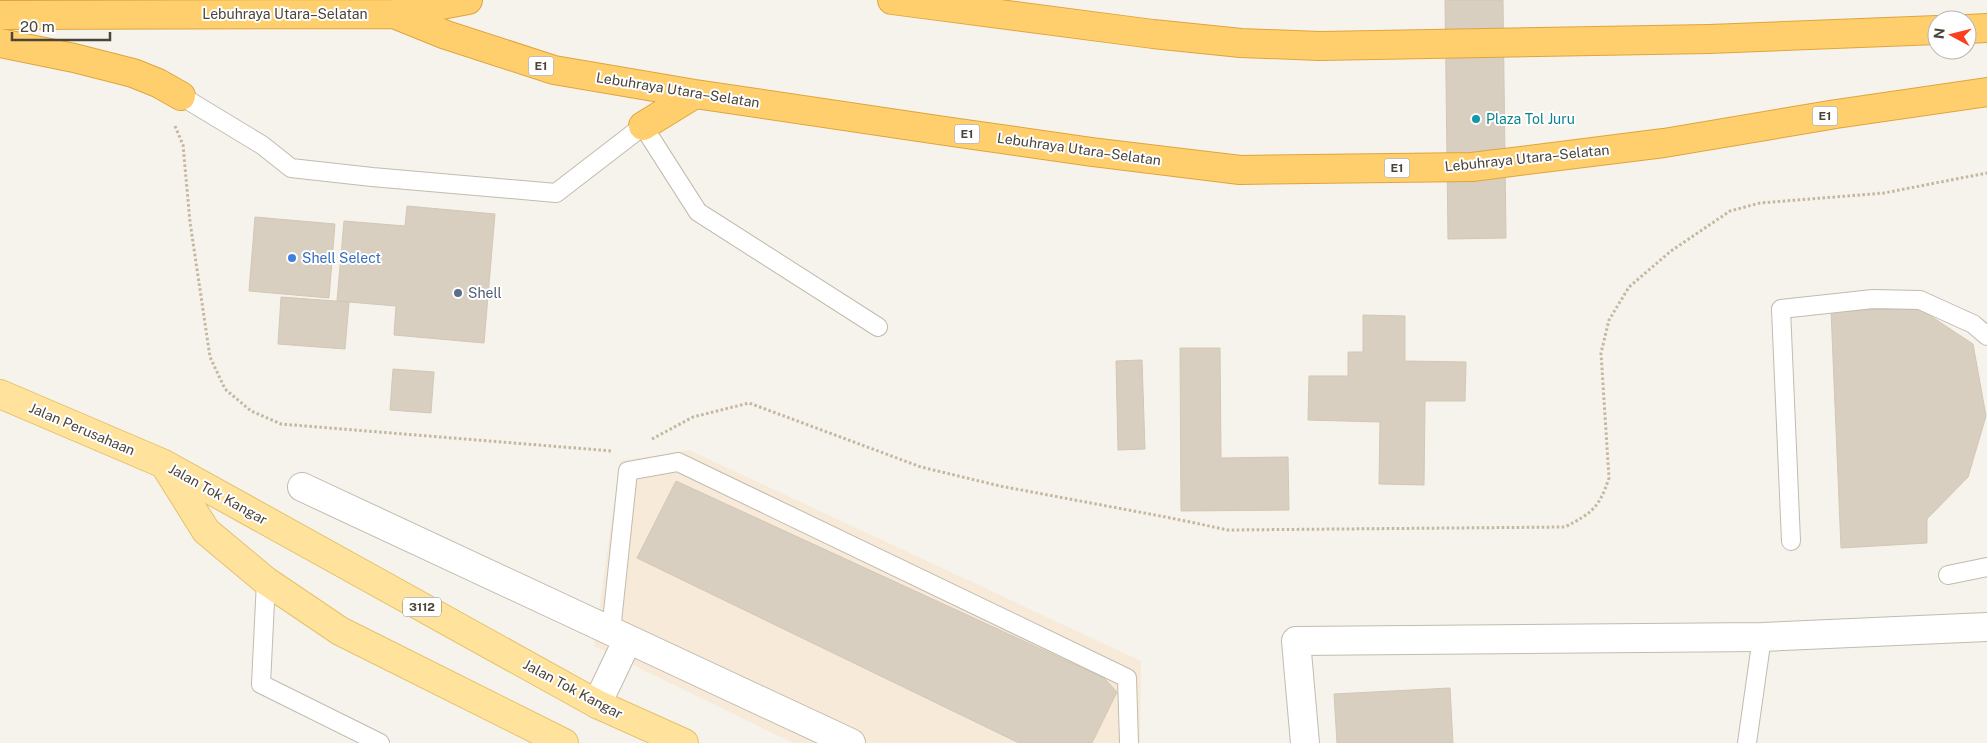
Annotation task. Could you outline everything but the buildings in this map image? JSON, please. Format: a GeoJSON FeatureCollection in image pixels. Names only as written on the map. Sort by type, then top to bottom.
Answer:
{"type":"FeatureCollection","features":[{"type":"Feature","properties":{"kind":"highway"},"geometry":{"type":"LineString","coordinates":[[394,14],[468,0]]}},
{"type":"Feature","properties":{"kind":"highway"},"geometry":{"type":"LineString","coordinates":[[892,0],[1162,35],[1241,43],[1320,46],[1709,39],[1927,30]]}},
{"type":"Feature","properties":{"kind":"highway","name":"Lebuhraya Utara–Selatan"},"geometry":{"type":"LineString","coordinates":[[0,15],[394,14],[446,35],[554,70],[695,94],[1092,152],[1250,170],[1472,167],[1664,144],[1836,114],[1987,92]]}},
{"type":"Feature","properties":{"kind":"highway"},"geometry":{"type":"LineString","coordinates":[[0,43],[133,73],[158,83],[177,109]]}},
{"type":"Feature","properties":{"kind":"highway"},"geometry":{"type":"LineString","coordinates":[[643,126],[695,94]]}},
{"type":"Feature","properties":{"kind":"main road","name":"Jalan Perusahaan"},"geometry":{"type":"LineString","coordinates":[[0,394],[164,464]]}},
{"type":"Feature","properties":{"kind":"main road","name":"Jalan Tok Kangar"},"geometry":{"type":"LineString","coordinates":[[164,464],[206,531],[266,581],[340,631],[564,743]]}},
{"type":"Feature","properties":{"kind":"main road","name":"Jalan Tok Kangar"},"geometry":{"type":"LineString","coordinates":[[164,464],[597,704],[684,743]]}},
{"type":"Feature","properties":{"kind":"street"},"geometry":{"type":"LineString","coordinates":[[302,487],[851,743]]}},
{"type":"Feature","properties":{"kind":"street"},"geometry":{"type":"LineString","coordinates":[[1305,743],[1296,641],[1762,637],[1987,627]]}},
{"type":"Feature","properties":{"kind":"street"},"geometry":{"type":"LineString","coordinates":[[597,704],[620,635]]}},
{"type":"Feature","properties":{"kind":"lane"},"geometry":{"type":"LineString","coordinates":[[177,109],[262,145],[291,168],[556,193],[643,126],[698,212],[878,327]]}},
{"type":"Feature","properties":{"kind":"lane"},"geometry":{"type":"LineString","coordinates":[[1791,540],[1781,309],[1872,299],[1920,300],[1973,324],[1987,336]]}},
{"type":"Feature","properties":{"kind":"lane"},"geometry":{"type":"LineString","coordinates":[[620,635],[628,471],[678,462],[1127,678],[1128,743]]}},
{"type":"Feature","properties":{"kind":"lane"},"geometry":{"type":"LineString","coordinates":[[1948,575],[1987,567]]}},
{"type":"Feature","properties":{"kind":"lane"},"geometry":{"type":"LineString","coordinates":[[266,581],[261,684],[380,743]]}},
{"type":"Feature","properties":{"kind":"lane"},"geometry":{"type":"LineString","coordinates":[[1747,743],[1762,637]]}},
{"type":"Feature","properties":{"kind":"path"},"geometry":{"type":"LineString","coordinates":[[177,109],[210,357],[225,390],[251,410],[282,424],[618,451]]}},
{"type":"Feature","properties":{"kind":"path"},"geometry":{"type":"LineString","coordinates":[[644,443],[693,417],[749,403],[921,467],[1000,486],[1228,530],[1565,527],[1586,516],[1602,498],[1608,478],[1601,353],[1609,320],[1629,287],[1671,251],[1730,211],[1752,205],[1884,193],[1987,174]]}},
{"type":"Feature","properties":{"kind":"shaded area"},"geometry":{"type":"Polygon","coordinates":[[[689,450],[1141,661],[1140,743],[793,743],[594,646],[620,461],[689,450]]]}},
{"type":"Feature","properties":{"kind":"place","name":"Plaza Tol Juru"},"geometry":{"type":"Point","coordinates":[1476,119]}},
{"type":"Feature","properties":{"kind":"place","name":"Shell Select"},"geometry":{"type":"Point","coordinates":[292,258]}},
{"type":"Feature","properties":{"kind":"place","name":"Shell"},"geometry":{"type":"Point","coordinates":[458,293]}}]}
